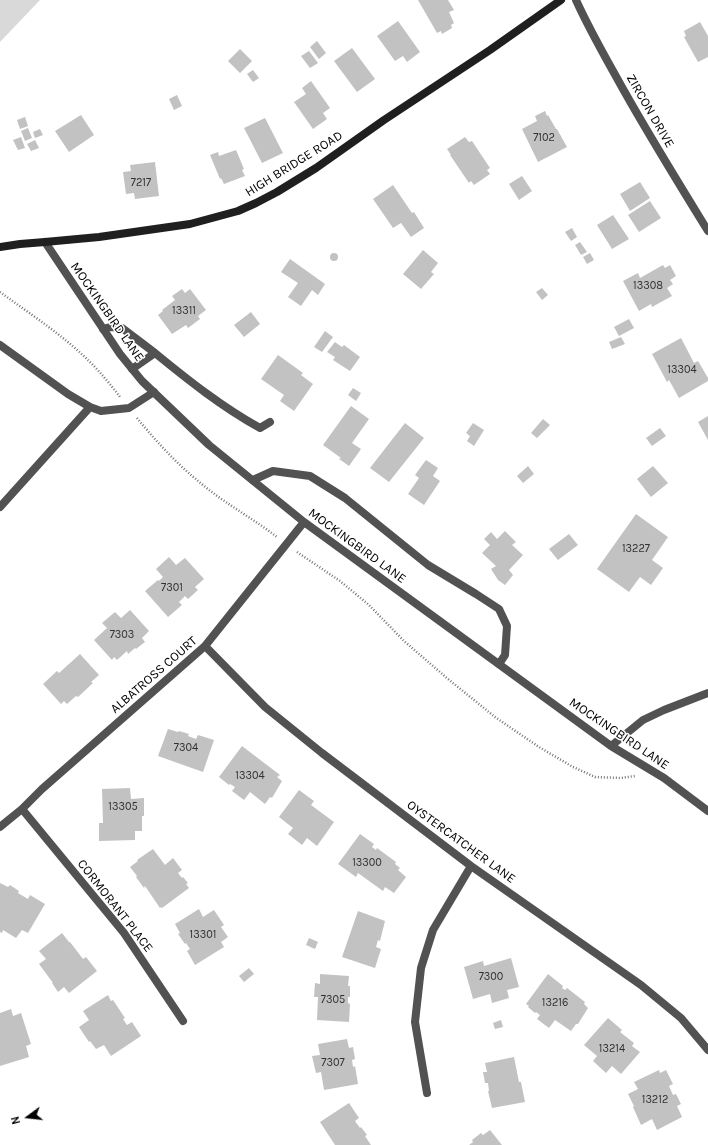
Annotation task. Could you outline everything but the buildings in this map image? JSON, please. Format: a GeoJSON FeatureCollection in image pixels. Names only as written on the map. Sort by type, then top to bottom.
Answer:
{"type":"FeatureCollection","features":[{"type":"Feature","properties":{"kind":"street","name":"HIGH BRIDGE ROAD"},"geometry":{"type":"LineString","coordinates":[[0,247],[135,232],[190,224],[238,211],[277,192],[316,168],[561,0]]}},
{"type":"Feature","properties":{"kind":"street","name":"ZIRCON DRIVE"},"geometry":{"type":"LineString","coordinates":[[576,0],[608,63],[650,136],[708,231]]}},
{"type":"Feature","properties":{"kind":"street","name":"MOCKINGBIRD LANE"},"geometry":{"type":"LineString","coordinates":[[45,242],[120,354],[132,369],[142,381],[209,444],[304,522],[611,746],[655,773],[708,811]]}},
{"type":"Feature","properties":{"kind":"street"},"geometry":{"type":"LineString","coordinates":[[103,329],[110,327],[122,328],[177,372],[237,415],[260,428],[270,422]]}},
{"type":"Feature","properties":{"kind":"street"},"geometry":{"type":"LineString","coordinates":[[0,345],[68,394],[90,407],[101,411],[130,408],[154,392]]}},
{"type":"Feature","properties":{"kind":"street"},"geometry":{"type":"LineString","coordinates":[[132,369],[155,353]]}},
{"type":"Feature","properties":{"kind":"street"},"geometry":{"type":"LineString","coordinates":[[0,507],[90,407]]}},
{"type":"Feature","properties":{"kind":"street"},"geometry":{"type":"LineString","coordinates":[[253,480],[273,471],[310,476],[344,498],[428,565],[499,609],[507,626],[505,655],[499,664]]}},
{"type":"Feature","properties":{"kind":"street","name":"ALBATROSS COURT"},"geometry":{"type":"LineString","coordinates":[[0,827],[205,646],[304,522]]}},
{"type":"Feature","properties":{"kind":"street","name":"OYSTERCATCHER LANE"},"geometry":{"type":"LineString","coordinates":[[205,646],[264,707],[471,866],[641,985],[681,1018],[708,1050]]}},
{"type":"Feature","properties":{"kind":"street"},"geometry":{"type":"LineString","coordinates":[[611,746],[643,720],[708,693]]}},
{"type":"Feature","properties":{"kind":"street","name":"CORMORANT PLACE"},"geometry":{"type":"LineString","coordinates":[[22,809],[124,933],[183,1021]]}},
{"type":"Feature","properties":{"kind":"street"},"geometry":{"type":"LineString","coordinates":[[427,1093],[415,1022],[421,968],[433,930],[471,866]]}},
{"type":"Feature","properties":{"kind":"path"},"geometry":{"type":"LineString","coordinates":[[0,292],[65,340],[90,361],[106,378],[144,426],[174,459],[197,480],[340,581],[368,605],[404,641],[495,717],[572,767],[595,777],[622,778],[655,773]]}},
{"type":"Feature","properties":{"kind":"shaded area"},"geometry":{"type":"Polygon","coordinates":[[[0,0],[40,0],[0,42],[0,0]]]}}]}
